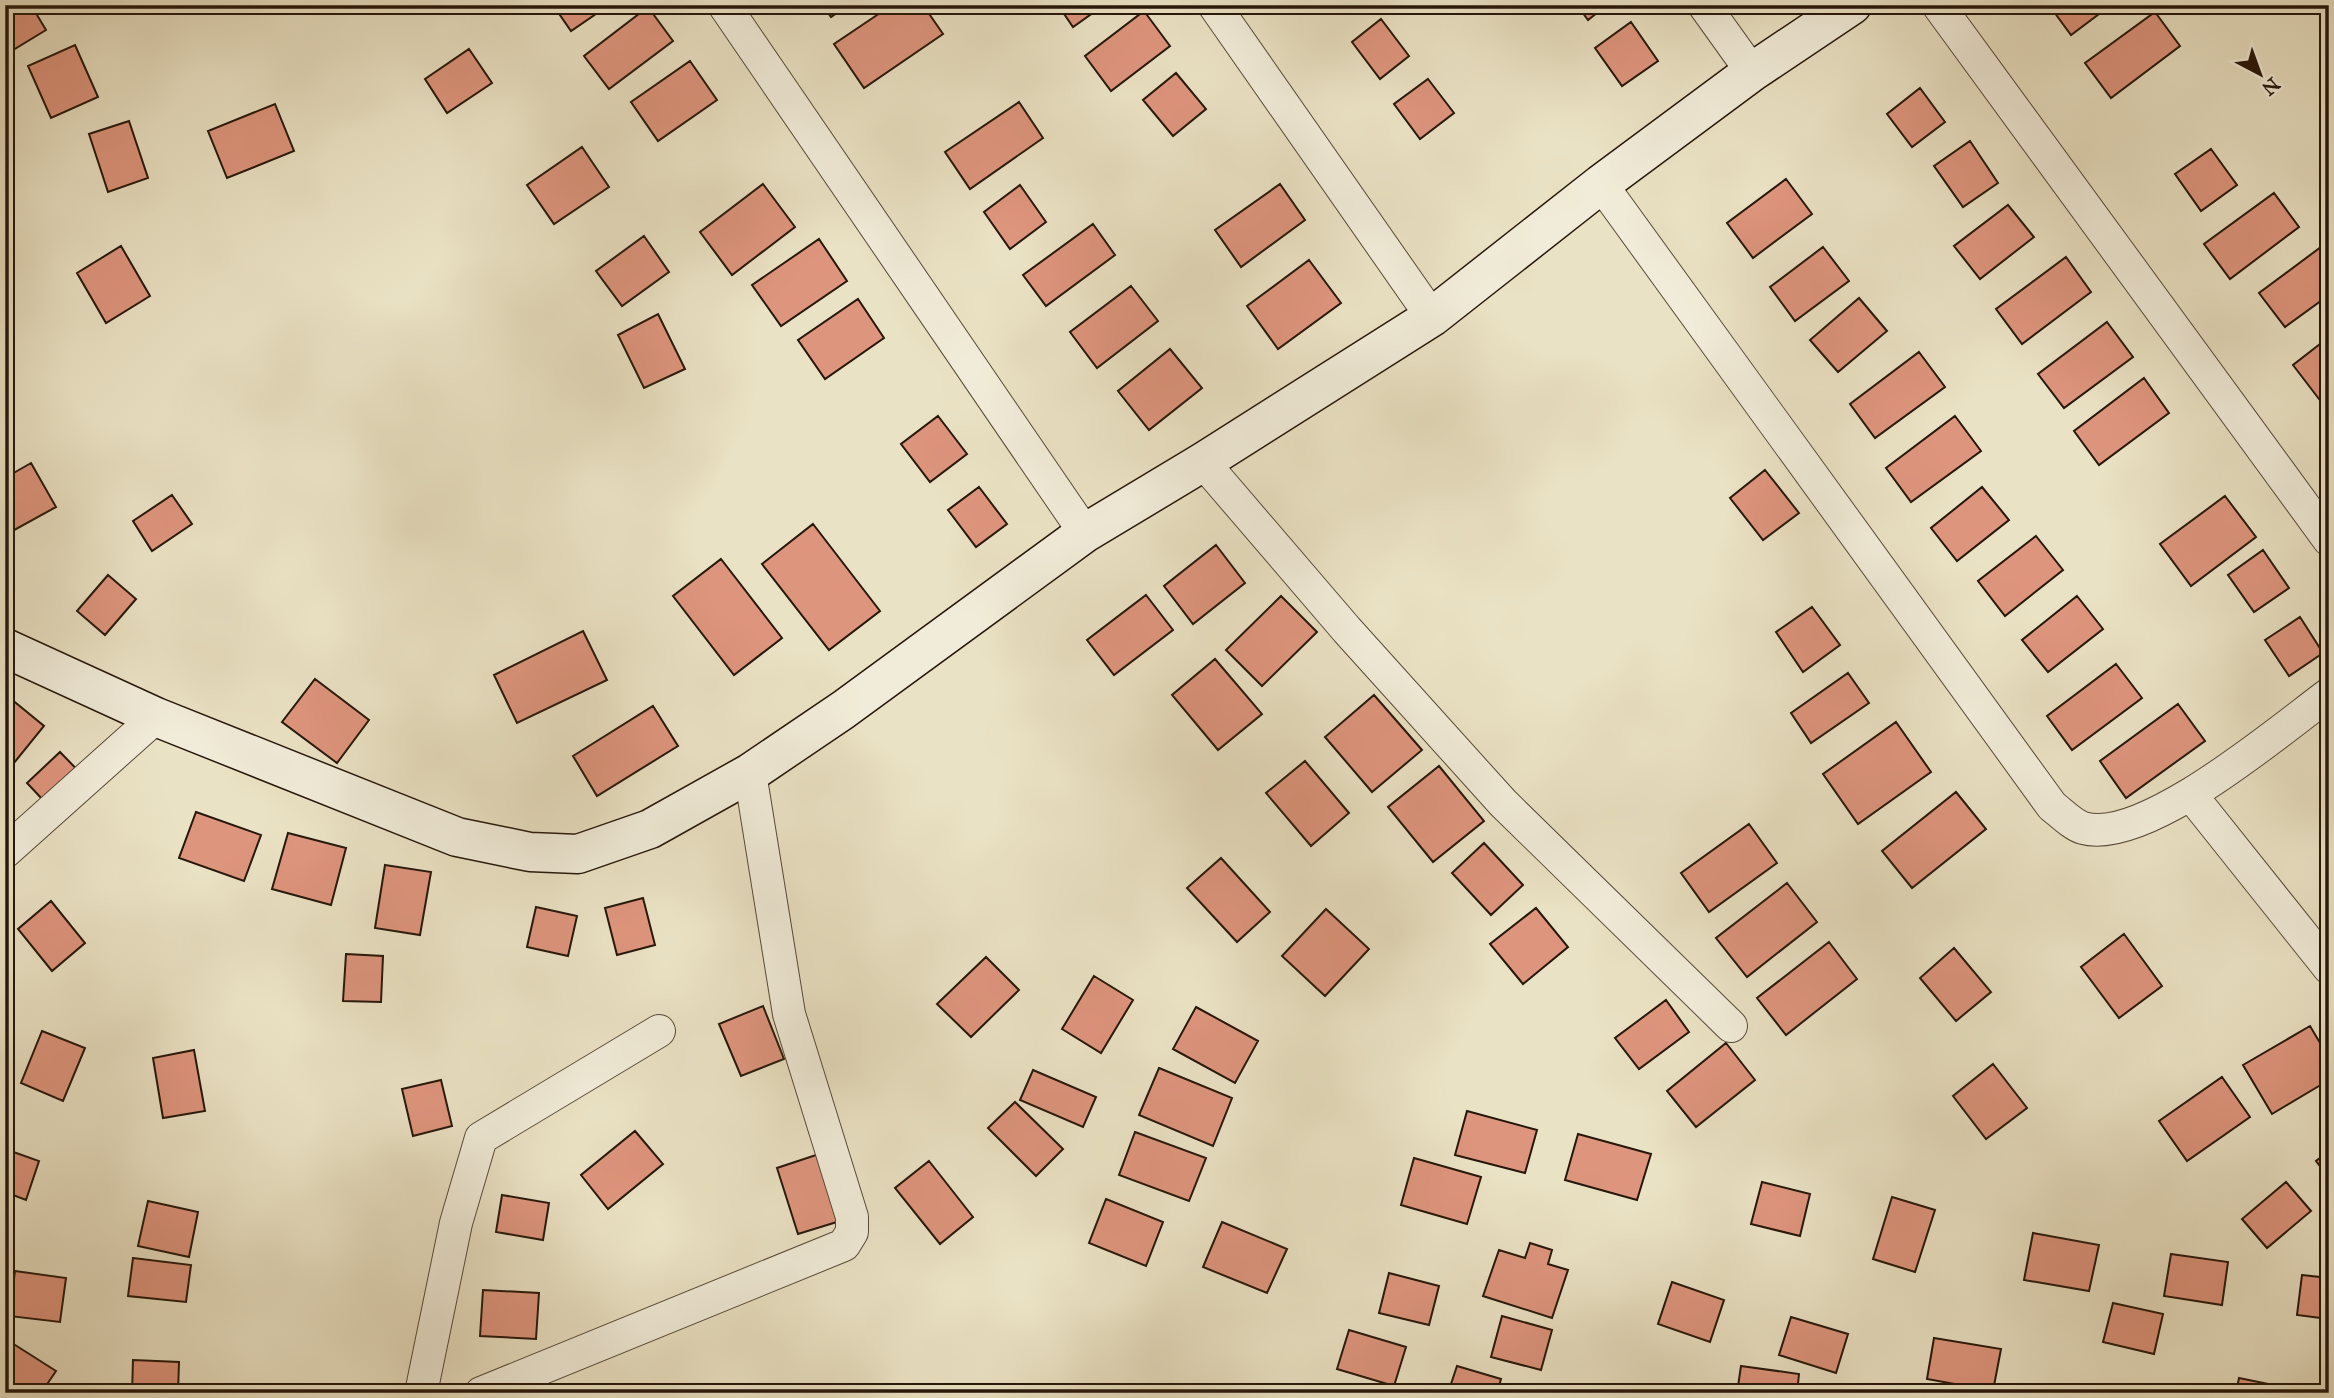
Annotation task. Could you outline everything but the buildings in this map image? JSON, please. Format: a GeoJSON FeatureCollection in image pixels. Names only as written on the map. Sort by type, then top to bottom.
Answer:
{"type":"FeatureCollection","features":[{"type":"Feature","properties":{"kind":"street"},"geometry":{"type":"LineString","coordinates":[[724,5],[1085,533]]}},
{"type":"Feature","properties":{"kind":"street"},"geometry":{"type":"LineString","coordinates":[[1214,5],[1432,317]]}},
{"type":"Feature","properties":{"kind":"street"},"geometry":{"type":"LineString","coordinates":[[1704,5],[1752,72]]}},
{"type":"Feature","properties":{"kind":"street"},"geometry":{"type":"LineString","coordinates":[[5,648],[156,718],[457,837],[530,852],[578,855],[649,829],[750,773],[843,710],[1085,533],[1432,317],[1601,184],[1752,72],[1853,5]]}},
{"type":"Feature","properties":{"kind":"street"},"geometry":{"type":"LineString","coordinates":[[1938,5],[2329,540]]}},
{"type":"Feature","properties":{"kind":"street"},"geometry":{"type":"LineString","coordinates":[[1601,184],[2052,806],[2082,828],[2115,830],[2191,795],[2329,694]]}},
{"type":"Feature","properties":{"kind":"street"},"geometry":{"type":"LineString","coordinates":[[1203,462],[1347,630],[1503,803],[1731,1026]]}},
{"type":"Feature","properties":{"kind":"street"},"geometry":{"type":"LineString","coordinates":[[5,852],[156,718]]}},
{"type":"Feature","properties":{"kind":"street"},"geometry":{"type":"LineString","coordinates":[[481,1393],[844,1245],[852,1232],[852,1217],[789,1014],[750,773]]}},
{"type":"Feature","properties":{"kind":"street"},"geometry":{"type":"LineString","coordinates":[[2191,795],[2329,968]]}},
{"type":"Feature","properties":{"kind":"street"},"geometry":{"type":"LineString","coordinates":[[421,1393],[456,1223],[481,1138],[659,1031]]}}]}
